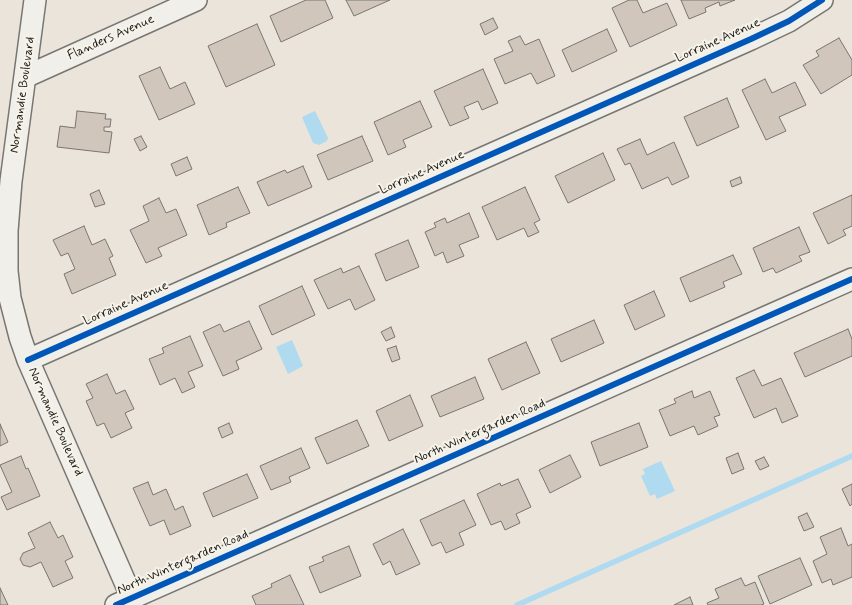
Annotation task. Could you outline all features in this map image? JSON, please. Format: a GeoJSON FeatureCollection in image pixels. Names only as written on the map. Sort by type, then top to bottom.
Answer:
{"type":"FeatureCollection","features":[{"type":"Feature","properties":{"kind":"street","name":"Normandie Boulevard"},"geometry":{"type":"LineString","coordinates":[[35,0],[10,188],[7,231],[7,271],[10,298],[28,360],[124,601]]}},
{"type":"Feature","properties":{"kind":"street","name":"Flanders Avenue"},"geometry":{"type":"LineString","coordinates":[[25,77],[196,0]]}},
{"type":"Feature","properties":{"kind":"street","name":"Lorraine Avenue"},"geometry":{"type":"LineString","coordinates":[[28,360],[751,39],[789,20],[822,0]]}},
{"type":"Feature","properties":{"kind":"street","name":"North Wintergarden Road"},"geometry":{"type":"LineString","coordinates":[[124,601],[852,278]]}},
{"type":"Feature","properties":{"kind":"water"},"geometry":{"type":"Polygon","coordinates":[[[315,111],[328,138],[327,141],[319,145],[313,143],[302,117],[315,111]]]}},
{"type":"Feature","properties":{"kind":"water"},"geometry":{"type":"Polygon","coordinates":[[[292,340],[303,366],[288,374],[276,347],[292,340]]]}},
{"type":"Feature","properties":{"kind":"water"},"geometry":{"type":"Polygon","coordinates":[[[661,461],[675,491],[657,499],[655,494],[650,496],[641,476],[645,474],[643,469],[661,461]]]}},
{"type":"Feature","properties":{"kind":"building"},"geometry":{"type":"Polygon","coordinates":[[[306,0],[325,0],[333,18],[281,42],[270,16],[306,0]]]}},
{"type":"Feature","properties":{"kind":"building"},"geometry":{"type":"Polygon","coordinates":[[[346,0],[390,0],[354,16],[346,0]]]}},
{"type":"Feature","properties":{"kind":"building"},"geometry":{"type":"Polygon","coordinates":[[[629,0],[637,0],[643,13],[667,3],[677,25],[630,47],[612,8],[629,0]]]}},
{"type":"Feature","properties":{"kind":"building"},"geometry":{"type":"Polygon","coordinates":[[[681,0],[735,0],[720,6],[719,2],[705,8],[706,12],[689,19],[681,0]]]}},
{"type":"Feature","properties":{"kind":"building"},"geometry":{"type":"Polygon","coordinates":[[[493,18],[498,28],[485,35],[480,24],[493,18]]]}},
{"type":"Feature","properties":{"kind":"building"},"geometry":{"type":"Polygon","coordinates":[[[257,24],[275,65],[226,87],[208,46],[257,24]]]}},
{"type":"Feature","properties":{"kind":"building"},"geometry":{"type":"Polygon","coordinates":[[[607,29],[617,51],[572,72],[562,50],[607,29]]]}},
{"type":"Feature","properties":{"kind":"building"},"geometry":{"type":"Polygon","coordinates":[[[520,36],[525,45],[539,39],[555,76],[537,84],[531,73],[505,84],[494,59],[513,51],[508,41],[520,36]]]}},
{"type":"Feature","properties":{"kind":"building"},"geometry":{"type":"Polygon","coordinates":[[[839,38],[852,60],[852,75],[821,94],[803,65],[819,56],[816,51],[839,38]]]}},
{"type":"Feature","properties":{"kind":"building"},"geometry":{"type":"Polygon","coordinates":[[[160,67],[170,89],[185,82],[195,104],[159,120],[139,76],[160,67]]]}},
{"type":"Feature","properties":{"kind":"building"},"geometry":{"type":"Polygon","coordinates":[[[483,69],[498,103],[482,110],[478,101],[464,107],[469,118],[450,126],[434,91],[483,69]]]}},
{"type":"Feature","properties":{"kind":"building"},"geometry":{"type":"Polygon","coordinates":[[[765,79],[772,93],[795,82],[806,105],[779,117],[786,131],[766,140],[742,90],[765,79]]]}},
{"type":"Feature","properties":{"kind":"building"},"geometry":{"type":"Polygon","coordinates":[[[727,98],[739,127],[697,146],[684,117],[727,98]]]}},
{"type":"Feature","properties":{"kind":"building"},"geometry":{"type":"Polygon","coordinates":[[[420,101],[432,127],[403,140],[406,147],[388,155],[374,122],[420,101]]]}},
{"type":"Feature","properties":{"kind":"building"},"geometry":{"type":"Polygon","coordinates":[[[77,111],[106,114],[105,119],[111,119],[110,127],[104,127],[104,131],[112,132],[109,153],[57,147],[60,126],[75,128],[77,111]]]}},
{"type":"Feature","properties":{"kind":"building"},"geometry":{"type":"Polygon","coordinates":[[[141,136],[147,147],[140,151],[134,139],[141,136]]]}},
{"type":"Feature","properties":{"kind":"building"},"geometry":{"type":"Polygon","coordinates":[[[362,136],[373,161],[328,180],[317,155],[362,136]]]}},
{"type":"Feature","properties":{"kind":"building"},"geometry":{"type":"Polygon","coordinates":[[[640,139],[647,155],[674,142],[689,177],[672,185],[668,177],[642,189],[630,163],[625,165],[617,149],[640,139]]]}},
{"type":"Feature","properties":{"kind":"building"},"geometry":{"type":"Polygon","coordinates":[[[603,153],[615,180],[568,203],[555,176],[603,153]]]}},
{"type":"Feature","properties":{"kind":"building"},"geometry":{"type":"Polygon","coordinates":[[[187,157],[192,169],[176,176],[171,164],[187,157]]]}},
{"type":"Feature","properties":{"kind":"building"},"geometry":{"type":"Polygon","coordinates":[[[303,166],[312,187],[268,206],[257,182],[285,170],[287,173],[303,166]]]}},
{"type":"Feature","properties":{"kind":"building"},"geometry":{"type":"Polygon","coordinates":[[[740,177],[742,183],[732,187],[730,181],[740,177]]]}},
{"type":"Feature","properties":{"kind":"building"},"geometry":{"type":"Polygon","coordinates":[[[238,187],[250,213],[226,223],[227,227],[209,235],[197,205],[238,187]]]}},
{"type":"Feature","properties":{"kind":"building"},"geometry":{"type":"Polygon","coordinates":[[[525,187],[540,220],[534,223],[539,232],[528,237],[524,228],[497,240],[482,207],[525,187]]]}},
{"type":"Feature","properties":{"kind":"building"},"geometry":{"type":"Polygon","coordinates":[[[99,190],[105,204],[95,207],[90,194],[99,190]]]}},
{"type":"Feature","properties":{"kind":"building"},"geometry":{"type":"Polygon","coordinates":[[[852,195],[852,226],[843,230],[846,235],[828,244],[813,213],[852,195]]]}},
{"type":"Feature","properties":{"kind":"building"},"geometry":{"type":"Polygon","coordinates":[[[159,198],[166,213],[176,209],[187,235],[158,248],[162,256],[146,263],[130,230],[149,221],[143,206],[159,198]]]}},
{"type":"Feature","properties":{"kind":"building"},"geometry":{"type":"Polygon","coordinates":[[[469,213],[479,237],[459,245],[464,256],[447,263],[443,252],[435,256],[425,232],[436,227],[434,223],[445,218],[447,223],[469,213]]]}},
{"type":"Feature","properties":{"kind":"building"},"geometry":{"type":"Polygon","coordinates":[[[84,226],[92,245],[105,239],[113,256],[109,258],[116,275],[72,294],[64,274],[75,269],[68,253],[61,256],[53,240],[84,226]]]}},
{"type":"Feature","properties":{"kind":"building"},"geometry":{"type":"Polygon","coordinates":[[[799,227],[810,252],[799,256],[802,261],[776,273],[773,268],[763,272],[753,248],[799,227]]]}},
{"type":"Feature","properties":{"kind":"building"},"geometry":{"type":"Polygon","coordinates":[[[408,240],[419,267],[386,281],[375,254],[408,240]]]}},
{"type":"Feature","properties":{"kind":"building"},"geometry":{"type":"Polygon","coordinates":[[[733,255],[742,274],[723,282],[725,287],[690,302],[680,278],[733,255]]]}},
{"type":"Feature","properties":{"kind":"building"},"geometry":{"type":"Polygon","coordinates":[[[359,266],[375,300],[355,310],[350,299],[328,309],[314,280],[341,268],[343,273],[359,266]]]}},
{"type":"Feature","properties":{"kind":"building"},"geometry":{"type":"Polygon","coordinates":[[[302,286],[315,315],[272,335],[259,306],[302,286]]]}},
{"type":"Feature","properties":{"kind":"building"},"geometry":{"type":"Polygon","coordinates":[[[654,291],[665,316],[635,330],[624,305],[654,291]]]}},
{"type":"Feature","properties":{"kind":"building"},"geometry":{"type":"Polygon","coordinates":[[[594,320],[604,343],[561,362],[551,339],[594,320]]]}},
{"type":"Feature","properties":{"kind":"building"},"geometry":{"type":"Polygon","coordinates":[[[249,321],[262,349],[236,361],[239,369],[223,376],[203,332],[220,324],[224,332],[249,321]]]}},
{"type":"Feature","properties":{"kind":"building"},"geometry":{"type":"Polygon","coordinates":[[[391,327],[395,337],[386,341],[381,332],[391,327]]]}},
{"type":"Feature","properties":{"kind":"building"},"geometry":{"type":"Polygon","coordinates":[[[848,329],[852,339],[852,356],[805,377],[794,353],[848,329]]]}},
{"type":"Feature","properties":{"kind":"building"},"geometry":{"type":"Polygon","coordinates":[[[190,336],[203,366],[188,372],[195,387],[182,393],[175,378],[160,385],[149,359],[164,353],[162,348],[190,336]]]}},
{"type":"Feature","properties":{"kind":"building"},"geometry":{"type":"Polygon","coordinates":[[[526,342],[540,373],[502,390],[488,359],[526,342]]]}},
{"type":"Feature","properties":{"kind":"building"},"geometry":{"type":"Polygon","coordinates":[[[396,346],[400,359],[392,362],[387,349],[396,346]]]}},
{"type":"Feature","properties":{"kind":"building"},"geometry":{"type":"Polygon","coordinates":[[[754,370],[762,386],[781,378],[798,416],[782,423],[776,408],[754,418],[736,378],[754,370]]]}},
{"type":"Feature","properties":{"kind":"building"},"geometry":{"type":"Polygon","coordinates":[[[107,374],[116,394],[125,390],[134,409],[125,413],[132,428],[111,438],[104,423],[97,426],[86,401],[93,398],[86,384],[107,374]]]}},
{"type":"Feature","properties":{"kind":"building"},"geometry":{"type":"Polygon","coordinates":[[[475,377],[484,399],[440,417],[431,396],[475,377]]]}},
{"type":"Feature","properties":{"kind":"building"},"geometry":{"type":"Polygon","coordinates":[[[692,391],[694,398],[710,391],[720,415],[714,417],[718,426],[698,435],[694,426],[670,436],[659,410],[676,403],[674,399],[692,391]]]}},
{"type":"Feature","properties":{"kind":"building"},"geometry":{"type":"Polygon","coordinates":[[[410,395],[423,426],[389,441],[376,411],[410,395]]]}},
{"type":"Feature","properties":{"kind":"building"},"geometry":{"type":"Polygon","coordinates":[[[357,420],[369,446],[327,464],[315,438],[357,420]]]}},
{"type":"Feature","properties":{"kind":"building"},"geometry":{"type":"Polygon","coordinates":[[[229,423],[233,433],[222,438],[218,428],[229,423]]]}},
{"type":"Feature","properties":{"kind":"building"},"geometry":{"type":"Polygon","coordinates":[[[639,423],[648,447],[600,466],[591,442],[639,423]]]}},
{"type":"Feature","properties":{"kind":"building"},"geometry":{"type":"Polygon","coordinates":[[[0,424],[8,442],[0,446],[0,424]]]}},
{"type":"Feature","properties":{"kind":"building"},"geometry":{"type":"Polygon","coordinates":[[[301,448],[310,468],[289,477],[291,482],[271,490],[260,466],[301,448]]]}},
{"type":"Feature","properties":{"kind":"building"},"geometry":{"type":"Polygon","coordinates":[[[738,453],[744,469],[732,474],[726,458],[738,453]]]}},
{"type":"Feature","properties":{"kind":"building"},"geometry":{"type":"Polygon","coordinates":[[[570,455],[581,477],[550,493],[539,470],[570,455]]]}},
{"type":"Feature","properties":{"kind":"building"},"geometry":{"type":"Polygon","coordinates":[[[21,456],[40,496],[7,510],[1,497],[12,492],[0,465],[21,456]]]}},
{"type":"Feature","properties":{"kind":"building"},"geometry":{"type":"Polygon","coordinates":[[[764,457],[769,466],[760,470],[755,461],[764,457]]]}},
{"type":"Feature","properties":{"kind":"building"},"geometry":{"type":"Polygon","coordinates":[[[247,474],[258,498],[213,517],[203,493],[247,474]]]}},
{"type":"Feature","properties":{"kind":"building"},"geometry":{"type":"Polygon","coordinates":[[[518,479],[531,507],[516,514],[520,523],[505,530],[501,521],[491,525],[477,494],[500,483],[501,486],[518,479]]]}},
{"type":"Feature","properties":{"kind":"building"},"geometry":{"type":"Polygon","coordinates":[[[148,482],[153,495],[166,489],[175,510],[183,506],[191,526],[170,535],[164,520],[150,526],[133,488],[148,482]]]}},
{"type":"Feature","properties":{"kind":"building"},"geometry":{"type":"Polygon","coordinates":[[[852,484],[852,504],[850,506],[842,489],[852,484]]]}},
{"type":"Feature","properties":{"kind":"building"},"geometry":{"type":"Polygon","coordinates":[[[464,500],[476,525],[459,533],[464,545],[446,553],[441,542],[432,546],[420,520],[464,500]]]}},
{"type":"Feature","properties":{"kind":"building"},"geometry":{"type":"Polygon","coordinates":[[[807,513],[814,527],[804,531],[798,517],[807,513]]]}},
{"type":"Feature","properties":{"kind":"building"},"geometry":{"type":"Polygon","coordinates":[[[50,522],[58,538],[63,535],[73,557],[65,561],[73,578],[53,587],[41,562],[30,567],[23,565],[20,559],[23,553],[35,548],[28,533],[50,522]]]}},
{"type":"Feature","properties":{"kind":"building"},"geometry":{"type":"Polygon","coordinates":[[[841,528],[848,546],[852,544],[852,577],[833,585],[831,579],[822,583],[813,561],[827,554],[820,537],[841,528]]]}},
{"type":"Feature","properties":{"kind":"building"},"geometry":{"type":"Polygon","coordinates":[[[403,529],[420,564],[396,575],[390,561],[383,565],[373,544],[403,529]]]}},
{"type":"Feature","properties":{"kind":"building"},"geometry":{"type":"Polygon","coordinates":[[[349,546],[361,576],[320,593],[309,567],[324,561],[322,557],[349,546]]]}},
{"type":"Feature","properties":{"kind":"building"},"geometry":{"type":"Polygon","coordinates":[[[800,558],[812,585],[770,604],[758,576],[800,558]]]}},
{"type":"Feature","properties":{"kind":"building"},"geometry":{"type":"Polygon","coordinates":[[[290,575],[304,605],[256,605],[252,596],[272,587],[271,584],[290,575]]]}},
{"type":"Feature","properties":{"kind":"building"},"geometry":{"type":"Polygon","coordinates":[[[741,578],[745,586],[755,582],[764,604],[708,605],[707,603],[719,598],[715,589],[741,578]]]}},
{"type":"Feature","properties":{"kind":"building"},"geometry":{"type":"Polygon","coordinates":[[[0,588],[8,605],[0,605],[0,588]]]}},
{"type":"Feature","properties":{"kind":"building"},"geometry":{"type":"Polygon","coordinates":[[[690,597],[693,605],[674,605],[690,597]]]}},
{"type":"Feature","properties":{"kind":"waterway"},"geometry":{"type":"LineString","coordinates":[[517,605],[852,456]]}},
{"type":"Feature","properties":{"kind":"cycle path"},"geometry":{"type":"LineString","coordinates":[[28,360],[751,39],[789,21],[822,0]]}},
{"type":"Feature","properties":{"kind":"cycle path"},"geometry":{"type":"LineString","coordinates":[[116,605],[852,279]]}}]}
